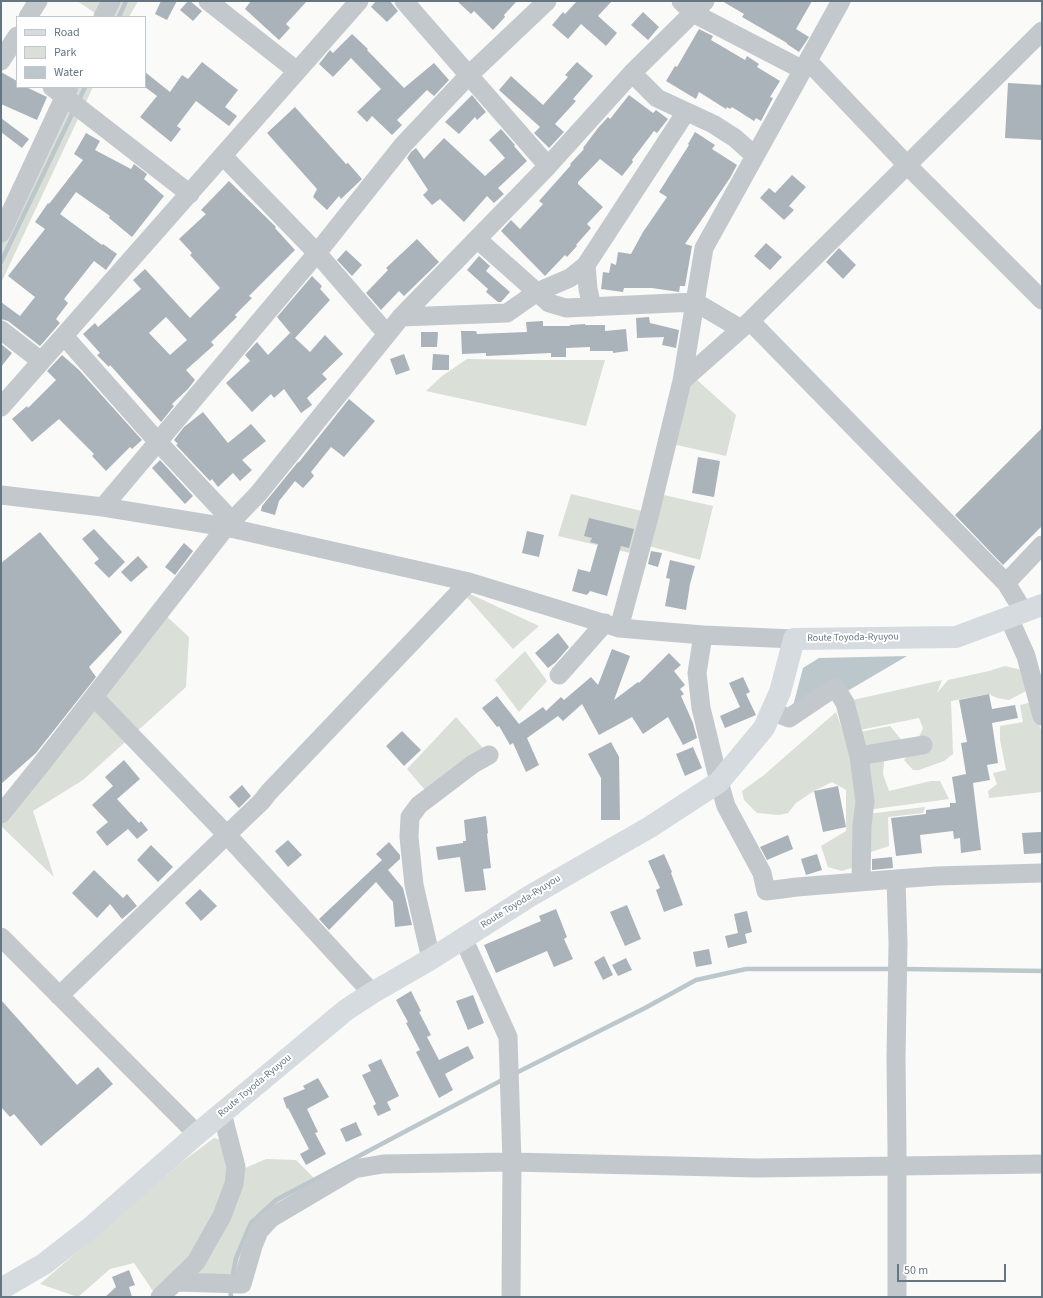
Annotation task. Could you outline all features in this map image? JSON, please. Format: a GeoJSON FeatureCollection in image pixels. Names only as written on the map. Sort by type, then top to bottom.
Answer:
{"type":"FeatureCollection","features":[{"type":"Feature","properties":{"kind":"main road","name":"Route Toyoda-Ryuyou"},"geometry":{"type":"LineString","coordinates":[[1,1289],[44,1264],[89,1229],[197,1134],[346,1010],[372,993],[431,959],[530,896],[650,827],[719,782],[764,728],[780,692],[794,638],[956,636],[1025,612]]}},
{"type":"Feature","properties":{"kind":"street"},"geometry":{"type":"LineString","coordinates":[[29,16],[38,1]]}},
{"type":"Feature","properties":{"kind":"street"},"geometry":{"type":"LineString","coordinates":[[104,16],[111,1]]}},
{"type":"Feature","properties":{"kind":"street"},"geometry":{"type":"LineString","coordinates":[[1,407],[224,156],[359,1]]}},
{"type":"Feature","properties":{"kind":"street"},"geometry":{"type":"LineString","coordinates":[[404,1],[548,166]]}},
{"type":"Feature","properties":{"kind":"street"},"geometry":{"type":"LineString","coordinates":[[103,507],[317,253],[403,145],[469,75],[547,1]]}},
{"type":"Feature","properties":{"kind":"street"},"geometry":{"type":"LineString","coordinates":[[559,675],[612,626],[650,512],[682,381],[704,248],[841,1]]}},
{"type":"Feature","properties":{"kind":"street"},"geometry":{"type":"LineString","coordinates":[[212,2],[298,71]]}},
{"type":"Feature","properties":{"kind":"street"},"geometry":{"type":"LineString","coordinates":[[1,814],[40,768],[229,524],[258,494],[401,317],[548,166],[693,5],[805,66],[907,165],[1042,300]]}},
{"type":"Feature","properties":{"kind":"street"},"geometry":{"type":"LineString","coordinates":[[682,381],[745,325],[1042,30]]}},
{"type":"Feature","properties":{"kind":"street"},"geometry":{"type":"LineString","coordinates":[[7,55],[16,38]]}},
{"type":"Feature","properties":{"kind":"street"},"geometry":{"type":"LineString","coordinates":[[632,73],[657,98],[713,124],[735,138],[755,156]]}},
{"type":"Feature","properties":{"kind":"street"},"geometry":{"type":"LineString","coordinates":[[1,233],[62,90],[190,194]]}},
{"type":"Feature","properties":{"kind":"street"},"geometry":{"type":"LineString","coordinates":[[401,317],[507,312],[537,292],[570,278],[586,265],[686,112]]}},
{"type":"Feature","properties":{"kind":"street"},"geometry":{"type":"LineString","coordinates":[[224,156],[317,253],[387,334]]}},
{"type":"Feature","properties":{"kind":"street"},"geometry":{"type":"LineString","coordinates":[[477,239],[550,303],[566,308],[695,302],[745,325],[1006,583],[1025,612],[1026,656],[1042,716]]}},
{"type":"Feature","properties":{"kind":"street"},"geometry":{"type":"LineString","coordinates":[[586,265],[588,289],[592,307]]}},
{"type":"Feature","properties":{"kind":"street"},"geometry":{"type":"LineString","coordinates":[[1,330],[42,361]]}},
{"type":"Feature","properties":{"kind":"street"},"geometry":{"type":"LineString","coordinates":[[64,336],[229,524]]}},
{"type":"Feature","properties":{"kind":"street"},"geometry":{"type":"LineString","coordinates":[[1,495],[229,524],[469,582],[612,626],[703,635],[794,638]]}},
{"type":"Feature","properties":{"kind":"street"},"geometry":{"type":"LineString","coordinates":[[1006,583],[1042,545]]}},
{"type":"Feature","properties":{"kind":"street"},"geometry":{"type":"LineString","coordinates":[[59,996],[262,801],[469,582]]}},
{"type":"Feature","properties":{"kind":"street"},"geometry":{"type":"LineString","coordinates":[[703,635],[697,673],[701,708],[719,782],[726,806],[762,873],[766,891],[896,879],[1042,873]]}},
{"type":"Feature","properties":{"kind":"street"},"geometry":{"type":"LineString","coordinates":[[771,712],[789,718],[834,687],[845,703],[859,756],[865,802],[862,825],[861,882]]}},
{"type":"Feature","properties":{"kind":"street"},"geometry":{"type":"LineString","coordinates":[[94,698],[227,835],[372,993]]}},
{"type":"Feature","properties":{"kind":"street"},"geometry":{"type":"LineString","coordinates":[[859,756],[923,745]]}},
{"type":"Feature","properties":{"kind":"street"},"geometry":{"type":"LineString","coordinates":[[431,959],[414,885],[409,837],[410,817],[419,805],[473,764],[489,755]]}},
{"type":"Feature","properties":{"kind":"street"},"geometry":{"type":"LineString","coordinates":[[896,879],[897,1297]]}},
{"type":"Feature","properties":{"kind":"street"},"geometry":{"type":"LineString","coordinates":[[1,937],[197,1134]]}},
{"type":"Feature","properties":{"kind":"street"},"geometry":{"type":"LineString","coordinates":[[463,938],[508,1037],[512,1162],[512,1297]]}},
{"type":"Feature","properties":{"kind":"street"},"geometry":{"type":"LineString","coordinates":[[160,1297],[196,1262],[222,1216],[234,1184],[236,1167],[222,1113]]}},
{"type":"Feature","properties":{"kind":"street"},"geometry":{"type":"LineString","coordinates":[[175,1282],[242,1284],[259,1231],[271,1218],[354,1169],[383,1164],[512,1162],[757,1168],[1042,1164]]}},
{"type":"Feature","properties":{"kind":"green space"},"geometry":{"type":"Polygon","coordinates":[[[77,1],[138,1],[130,16],[100,16],[77,1]]]}},
{"type":"Feature","properties":{"kind":"green space"},"geometry":{"type":"Polygon","coordinates":[[[69,88],[93,88],[1,283],[1,233],[69,88]]]}},
{"type":"Feature","properties":{"kind":"green space"},"geometry":{"type":"Polygon","coordinates":[[[467,359],[605,360],[586,426],[426,391],[442,376],[467,359]]]}},
{"type":"Feature","properties":{"kind":"green space"},"geometry":{"type":"Polygon","coordinates":[[[696,379],[736,415],[726,456],[672,444],[659,494],[713,506],[700,560],[645,545],[639,555],[558,536],[571,494],[650,513],[686,390],[696,379]]]}},
{"type":"Feature","properties":{"kind":"green space"},"geometry":{"type":"Polygon","coordinates":[[[468,593],[539,626],[513,649],[464,594],[468,593]]]}},
{"type":"Feature","properties":{"kind":"green space"},"geometry":{"type":"Polygon","coordinates":[[[161,611],[189,637],[186,687],[83,780],[33,811],[54,877],[1,826],[1,819],[161,611]]]}},
{"type":"Feature","properties":{"kind":"green space"},"geometry":{"type":"Polygon","coordinates":[[[525,651],[547,681],[519,712],[495,680],[525,651]]]}},
{"type":"Feature","properties":{"kind":"green space"},"geometry":{"type":"Polygon","coordinates":[[[1005,666],[1021,670],[1026,691],[1009,700],[997,698],[989,694],[951,701],[953,754],[944,761],[919,770],[913,770],[904,760],[913,750],[923,728],[919,718],[860,730],[853,700],[942,680],[937,693],[948,680],[1005,666]]]}},
{"type":"Feature","properties":{"kind":"green space"},"geometry":{"type":"Polygon","coordinates":[[[1033,702],[1042,734],[1042,792],[989,798],[988,791],[997,784],[993,773],[1006,770],[1000,740],[1000,726],[1023,722],[1020,705],[1033,702]]]}},
{"type":"Feature","properties":{"kind":"green space"},"geometry":{"type":"Polygon","coordinates":[[[836,712],[852,758],[857,779],[857,866],[842,871],[828,867],[821,846],[846,831],[846,790],[832,782],[814,791],[796,803],[788,813],[779,815],[757,813],[744,800],[742,791],[764,775],[836,712]]]}},
{"type":"Feature","properties":{"kind":"green space"},"geometry":{"type":"Polygon","coordinates":[[[456,717],[489,755],[431,797],[407,769],[456,717]]]}},
{"type":"Feature","properties":{"kind":"green space"},"geometry":{"type":"Polygon","coordinates":[[[890,726],[905,744],[885,751],[883,774],[889,791],[931,781],[940,781],[949,799],[867,810],[860,732],[890,726]]]}},
{"type":"Feature","properties":{"kind":"green space"},"geometry":{"type":"Polygon","coordinates":[[[925,807],[923,813],[888,817],[889,846],[871,852],[867,814],[925,807]]]}},
{"type":"Feature","properties":{"kind":"green space"},"geometry":{"type":"Polygon","coordinates":[[[214,1138],[230,1142],[236,1172],[266,1159],[296,1160],[322,1186],[262,1228],[243,1279],[175,1282],[157,1297],[134,1263],[110,1269],[78,1297],[40,1284],[182,1162],[214,1138]]]}},
{"type":"Feature","properties":{"kind":"water"},"geometry":{"type":"Polygon","coordinates":[[[907,656],[844,693],[793,706],[803,668],[819,658],[907,656]]]}},
{"type":"Feature","properties":{"kind":"building"},"geometry":{"type":"Polygon","coordinates":[[[161,1],[177,1],[167,20],[155,14],[161,1]]]}},
{"type":"Feature","properties":{"kind":"building"},"geometry":{"type":"Polygon","coordinates":[[[188,1],[202,11],[193,21],[180,10],[188,1]]]}},
{"type":"Feature","properties":{"kind":"building"},"geometry":{"type":"Polygon","coordinates":[[[251,1],[307,1],[286,24],[290,28],[279,40],[245,9],[251,1]]]}},
{"type":"Feature","properties":{"kind":"building"},"geometry":{"type":"Polygon","coordinates":[[[376,1],[390,1],[398,11],[387,22],[371,7],[376,1]]]}},
{"type":"Feature","properties":{"kind":"building"},"geometry":{"type":"Polygon","coordinates":[[[457,1],[517,1],[493,30],[474,11],[471,14],[457,1]]]}},
{"type":"Feature","properties":{"kind":"building"},"geometry":{"type":"Polygon","coordinates":[[[577,1],[612,1],[598,16],[617,33],[606,46],[581,24],[568,39],[552,25],[563,12],[565,14],[577,1]]]}},
{"type":"Feature","properties":{"kind":"building"},"geometry":{"type":"Polygon","coordinates":[[[722,1],[812,1],[796,29],[809,37],[799,52],[787,43],[742,17],[744,14],[722,1]]]}},
{"type":"Feature","properties":{"kind":"building"},"geometry":{"type":"Polygon","coordinates":[[[643,12],[659,27],[648,40],[631,25],[643,12]]]}},
{"type":"Feature","properties":{"kind":"building"},"geometry":{"type":"Polygon","coordinates":[[[699,29],[713,36],[711,40],[745,60],[747,56],[759,64],[757,67],[780,81],[770,97],[773,98],[761,121],[756,118],[754,121],[732,107],[730,109],[727,107],[726,109],[699,92],[696,99],[666,81],[675,66],[677,67],[699,29]]]}},
{"type":"Feature","properties":{"kind":"building"},"geometry":{"type":"Polygon","coordinates":[[[352,34],[404,88],[434,63],[449,80],[434,96],[427,90],[397,120],[402,125],[392,135],[372,116],[367,122],[357,112],[381,89],[351,58],[333,77],[319,64],[330,50],[333,53],[352,34]]]}},
{"type":"Feature","properties":{"kind":"building"},"geometry":{"type":"Polygon","coordinates":[[[202,62],[238,90],[225,107],[237,116],[229,126],[196,101],[177,126],[181,129],[171,142],[140,117],[157,96],[146,88],[146,73],[170,92],[182,75],[188,79],[202,62]]]}},
{"type":"Feature","properties":{"kind":"building"},"geometry":{"type":"Polygon","coordinates":[[[577,62],[593,76],[573,99],[576,101],[555,124],[564,132],[549,148],[534,133],[540,127],[499,90],[511,76],[543,105],[568,77],[565,75],[577,62]]]}},
{"type":"Feature","properties":{"kind":"building"},"geometry":{"type":"Polygon","coordinates":[[[1,72],[16,80],[16,88],[28,88],[47,97],[37,120],[1,104],[1,72]]]}},
{"type":"Feature","properties":{"kind":"building"},"geometry":{"type":"Polygon","coordinates":[[[1008,83],[1042,85],[1042,140],[1005,138],[1008,83]]]}},
{"type":"Feature","properties":{"kind":"building"},"geometry":{"type":"Polygon","coordinates":[[[472,95],[486,112],[477,120],[475,117],[459,134],[445,122],[472,95]]]}},
{"type":"Feature","properties":{"kind":"building"},"geometry":{"type":"Polygon","coordinates":[[[629,95],[653,113],[656,110],[668,119],[657,133],[654,131],[622,176],[600,159],[578,182],[578,184],[603,207],[587,224],[591,228],[576,245],[577,246],[567,257],[565,255],[545,276],[501,231],[511,220],[520,229],[543,204],[539,201],[584,149],[583,148],[598,128],[608,117],[610,119],[629,95]]]}},
{"type":"Feature","properties":{"kind":"building"},"geometry":{"type":"Polygon","coordinates":[[[295,107],[346,164],[348,163],[362,179],[341,199],[339,196],[327,210],[313,197],[317,189],[267,133],[295,107]]]}},
{"type":"Feature","properties":{"kind":"building"},"geometry":{"type":"Polygon","coordinates":[[[1,118],[29,139],[22,148],[1,132],[1,118]]]}},
{"type":"Feature","properties":{"kind":"building"},"geometry":{"type":"Polygon","coordinates":[[[501,129],[527,161],[498,188],[504,194],[494,203],[487,196],[464,222],[440,199],[432,205],[423,195],[428,190],[407,158],[411,152],[416,148],[424,159],[444,138],[485,176],[505,158],[489,140],[501,129]]]}},
{"type":"Feature","properties":{"kind":"building"},"geometry":{"type":"Polygon","coordinates":[[[695,132],[715,145],[712,149],[737,165],[730,178],[685,244],[692,246],[685,286],[680,286],[679,292],[652,288],[624,288],[623,292],[601,289],[603,272],[609,273],[611,263],[616,265],[618,252],[631,254],[643,232],[667,197],[659,192],[689,145],[688,144],[695,132]]]}},
{"type":"Feature","properties":{"kind":"building"},"geometry":{"type":"Polygon","coordinates":[[[86,133],[100,141],[95,150],[131,169],[134,164],[147,174],[144,179],[164,196],[132,237],[109,218],[110,216],[76,192],[60,214],[102,245],[103,244],[117,254],[106,270],[94,261],[64,299],[68,303],[56,319],[60,323],[40,346],[8,321],[1,319],[1,302],[20,316],[35,297],[8,276],[45,229],[35,222],[48,203],[49,204],[83,160],[74,154],[86,133]]]}},
{"type":"Feature","properties":{"kind":"building"},"geometry":{"type":"Polygon","coordinates":[[[792,175],[806,187],[789,206],[794,210],[784,220],[760,198],[769,188],[775,193],[792,175]]]}},
{"type":"Feature","properties":{"kind":"building"},"geometry":{"type":"Polygon","coordinates":[[[229,181],[276,227],[275,228],[295,250],[249,296],[252,298],[235,315],[237,317],[211,342],[214,345],[186,370],[195,380],[172,404],[174,406],[161,422],[110,365],[109,367],[97,355],[100,353],[83,334],[95,323],[98,327],[141,289],[133,280],[145,269],[190,318],[220,288],[190,255],[192,253],[179,239],[206,214],[201,210],[229,181]],[[166,317],[149,333],[170,355],[187,340],[166,317]]]}},
{"type":"Feature","properties":{"kind":"building"},"geometry":{"type":"Polygon","coordinates":[[[417,239],[439,262],[404,296],[399,291],[381,310],[366,293],[388,270],[386,268],[417,239]]]}},
{"type":"Feature","properties":{"kind":"building"},"geometry":{"type":"Polygon","coordinates":[[[766,243],[782,257],[770,270],[754,256],[766,243]]]}},
{"type":"Feature","properties":{"kind":"building"},"geometry":{"type":"Polygon","coordinates":[[[839,248],[856,265],[843,279],[826,262],[839,248]]]}},
{"type":"Feature","properties":{"kind":"building"},"geometry":{"type":"Polygon","coordinates":[[[346,250],[362,265],[352,276],[337,260],[346,250]]]}},
{"type":"Feature","properties":{"kind":"building"},"geometry":{"type":"Polygon","coordinates":[[[479,256],[490,266],[486,271],[510,292],[501,302],[498,302],[486,292],[488,289],[467,270],[479,256]]]}},
{"type":"Feature","properties":{"kind":"building"},"geometry":{"type":"Polygon","coordinates":[[[312,276],[322,286],[320,289],[330,300],[295,338],[310,352],[325,335],[343,354],[322,374],[327,379],[307,398],[312,405],[301,413],[284,389],[274,398],[271,394],[252,412],[226,383],[250,361],[245,355],[257,342],[268,355],[290,333],[292,335],[277,317],[312,276]]]}},
{"type":"Feature","properties":{"kind":"building"},"geometry":{"type":"Polygon","coordinates":[[[649,317],[650,323],[679,330],[676,348],[662,345],[664,337],[637,338],[636,318],[649,317]]]}},
{"type":"Feature","properties":{"kind":"building"},"geometry":{"type":"Polygon","coordinates":[[[543,321],[543,326],[570,326],[585,324],[605,325],[605,331],[626,329],[628,351],[613,353],[613,351],[590,351],[590,347],[566,348],[566,357],[551,357],[551,353],[486,356],[486,353],[462,354],[461,331],[476,331],[477,334],[527,332],[526,322],[543,321]]]}},
{"type":"Feature","properties":{"kind":"building"},"geometry":{"type":"Polygon","coordinates":[[[421,332],[438,332],[437,347],[421,347],[421,332]]]}},
{"type":"Feature","properties":{"kind":"building"},"geometry":{"type":"Polygon","coordinates":[[[1,344],[12,353],[1,367],[1,344]]]}},
{"type":"Feature","properties":{"kind":"building"},"geometry":{"type":"Polygon","coordinates":[[[404,354],[410,370],[396,375],[390,359],[404,354]]]}},
{"type":"Feature","properties":{"kind":"building"},"geometry":{"type":"Polygon","coordinates":[[[433,354],[449,355],[449,370],[432,370],[433,354]]]}},
{"type":"Feature","properties":{"kind":"building"},"geometry":{"type":"Polygon","coordinates":[[[62,355],[79,370],[142,440],[132,449],[130,447],[106,471],[92,456],[94,454],[59,419],[32,442],[12,419],[27,406],[28,408],[56,380],[47,371],[62,355]]]}},
{"type":"Feature","properties":{"kind":"building"},"geometry":{"type":"Polygon","coordinates":[[[349,399],[375,421],[344,457],[331,447],[311,472],[314,476],[303,488],[295,481],[279,501],[275,515],[261,511],[262,506],[349,399]]]}},
{"type":"Feature","properties":{"kind":"building"},"geometry":{"type":"Polygon","coordinates":[[[203,412],[228,443],[251,424],[266,441],[242,460],[252,470],[240,481],[233,473],[218,487],[212,479],[210,481],[176,445],[178,444],[174,440],[184,427],[203,412]]]}},
{"type":"Feature","properties":{"kind":"building"},"geometry":{"type":"Polygon","coordinates":[[[1042,428],[1042,526],[1003,565],[955,515],[1042,428]]]}},
{"type":"Feature","properties":{"kind":"building"},"geometry":{"type":"Polygon","coordinates":[[[698,457],[720,461],[714,497],[692,493],[698,457]]]}},
{"type":"Feature","properties":{"kind":"building"},"geometry":{"type":"Polygon","coordinates":[[[160,460],[193,496],[185,504],[152,468],[160,460]]]}},
{"type":"Feature","properties":{"kind":"building"},"geometry":{"type":"Polygon","coordinates":[[[589,518],[634,529],[629,548],[621,546],[607,596],[590,591],[587,595],[572,591],[578,569],[590,572],[598,544],[590,542],[592,538],[584,536],[589,518]]]}},
{"type":"Feature","properties":{"kind":"building"},"geometry":{"type":"Polygon","coordinates":[[[94,529],[125,562],[109,578],[94,563],[99,559],[82,539],[94,529]]]}},
{"type":"Feature","properties":{"kind":"building"},"geometry":{"type":"Polygon","coordinates":[[[527,531],[544,535],[539,557],[522,553],[527,531]]]}},
{"type":"Feature","properties":{"kind":"building"},"geometry":{"type":"Polygon","coordinates":[[[40,532],[122,632],[89,667],[96,677],[36,753],[1,784],[1,563],[40,532]]]}},
{"type":"Feature","properties":{"kind":"building"},"geometry":{"type":"Polygon","coordinates":[[[184,543],[193,551],[175,575],[165,567],[184,543]]]}},
{"type":"Feature","properties":{"kind":"building"},"geometry":{"type":"Polygon","coordinates":[[[651,551],[662,553],[658,567],[648,564],[651,551]]]}},
{"type":"Feature","properties":{"kind":"building"},"geometry":{"type":"Polygon","coordinates":[[[138,556],[148,567],[131,582],[121,572],[138,556]]]}},
{"type":"Feature","properties":{"kind":"building"},"geometry":{"type":"Polygon","coordinates":[[[670,560],[695,566],[690,584],[686,610],[665,606],[670,579],[666,578],[670,560]]]}},
{"type":"Feature","properties":{"kind":"building"},"geometry":{"type":"Polygon","coordinates":[[[558,633],[569,647],[556,662],[548,668],[535,653],[558,633]]]}},
{"type":"Feature","properties":{"kind":"building"},"geometry":{"type":"Polygon","coordinates":[[[612,649],[630,656],[614,700],[638,682],[639,683],[669,653],[681,665],[674,671],[685,685],[680,689],[684,694],[681,696],[693,723],[697,738],[683,745],[668,717],[643,734],[632,717],[599,735],[582,704],[563,721],[558,716],[527,738],[539,765],[526,772],[513,743],[510,745],[499,726],[497,727],[482,708],[497,696],[519,724],[543,707],[546,711],[561,697],[564,700],[591,677],[598,685],[612,649]]]}},
{"type":"Feature","properties":{"kind":"building"},"geometry":{"type":"Polygon","coordinates":[[[743,677],[750,692],[746,694],[756,715],[725,728],[720,716],[740,707],[729,683],[743,677]]]}},
{"type":"Feature","properties":{"kind":"building"},"geometry":{"type":"Polygon","coordinates":[[[989,694],[992,709],[1015,705],[1018,718],[992,723],[998,763],[987,765],[990,780],[973,783],[981,850],[961,853],[960,838],[954,839],[953,831],[920,835],[922,853],[896,856],[891,818],[926,814],[926,810],[950,807],[950,803],[956,803],[952,777],[966,774],[961,743],[967,742],[959,700],[989,694]]]}},
{"type":"Feature","properties":{"kind":"building"},"geometry":{"type":"Polygon","coordinates":[[[402,731],[421,750],[404,766],[386,746],[402,731]]]}},
{"type":"Feature","properties":{"kind":"building"},"geometry":{"type":"Polygon","coordinates":[[[611,742],[619,757],[620,820],[601,820],[601,778],[588,754],[611,742]]]}},
{"type":"Feature","properties":{"kind":"building"},"geometry":{"type":"Polygon","coordinates":[[[693,747],[702,768],[685,776],[676,754],[693,747]]]}},
{"type":"Feature","properties":{"kind":"building"},"geometry":{"type":"Polygon","coordinates":[[[124,760],[140,779],[117,799],[139,823],[141,821],[148,830],[137,839],[128,829],[107,846],[96,832],[108,822],[92,805],[113,786],[105,777],[124,760]]]}},
{"type":"Feature","properties":{"kind":"building"},"geometry":{"type":"Polygon","coordinates":[[[242,785],[251,796],[239,808],[229,797],[242,785]]]}},
{"type":"Feature","properties":{"kind":"building"},"geometry":{"type":"Polygon","coordinates":[[[838,786],[846,827],[823,832],[814,791],[838,786]]]}},
{"type":"Feature","properties":{"kind":"building"},"geometry":{"type":"Polygon","coordinates":[[[486,816],[491,868],[483,869],[486,890],[465,892],[460,857],[438,860],[436,847],[463,843],[463,841],[466,841],[464,820],[486,816]]]}},
{"type":"Feature","properties":{"kind":"building"},"geometry":{"type":"Polygon","coordinates":[[[1041,832],[1042,853],[1024,854],[1022,833],[1041,832]]]}},
{"type":"Feature","properties":{"kind":"building"},"geometry":{"type":"Polygon","coordinates":[[[788,835],[793,849],[767,860],[760,847],[788,835]]]}},
{"type":"Feature","properties":{"kind":"building"},"geometry":{"type":"Polygon","coordinates":[[[288,840],[302,855],[288,867],[275,851],[288,840]]]}},
{"type":"Feature","properties":{"kind":"building"},"geometry":{"type":"Polygon","coordinates":[[[389,842],[400,855],[400,859],[388,870],[403,888],[412,925],[395,927],[393,902],[376,882],[329,930],[319,919],[382,860],[376,854],[389,842]]]}},
{"type":"Feature","properties":{"kind":"building"},"geometry":{"type":"Polygon","coordinates":[[[151,845],[173,867],[158,882],[137,860],[151,845]]]}},
{"type":"Feature","properties":{"kind":"building"},"geometry":{"type":"Polygon","coordinates":[[[664,854],[672,872],[671,873],[683,905],[664,912],[656,890],[660,888],[648,861],[664,854]]]}},
{"type":"Feature","properties":{"kind":"building"},"geometry":{"type":"Polygon","coordinates":[[[817,854],[822,870],[806,875],[801,859],[817,854]]]}},
{"type":"Feature","properties":{"kind":"building"},"geometry":{"type":"Polygon","coordinates":[[[892,857],[893,868],[872,870],[872,859],[892,857]]]}},
{"type":"Feature","properties":{"kind":"building"},"geometry":{"type":"Polygon","coordinates":[[[94,870],[123,898],[127,894],[137,906],[122,919],[110,904],[97,918],[72,893],[94,870]]]}},
{"type":"Feature","properties":{"kind":"building"},"geometry":{"type":"Polygon","coordinates":[[[200,889],[217,906],[201,921],[185,903],[200,889]]]}},
{"type":"Feature","properties":{"kind":"building"},"geometry":{"type":"Polygon","coordinates":[[[627,905],[641,939],[625,946],[610,912],[627,905]]]}},
{"type":"Feature","properties":{"kind":"building"},"geometry":{"type":"Polygon","coordinates":[[[556,909],[567,937],[564,939],[573,959],[554,967],[547,951],[496,973],[484,945],[541,921],[539,916],[556,909]]]}},
{"type":"Feature","properties":{"kind":"building"},"geometry":{"type":"Polygon","coordinates":[[[747,911],[752,932],[745,934],[747,943],[728,948],[725,936],[738,933],[734,914],[747,911]]]}},
{"type":"Feature","properties":{"kind":"building"},"geometry":{"type":"Polygon","coordinates":[[[709,949],[712,964],[696,967],[693,952],[709,949]]]}},
{"type":"Feature","properties":{"kind":"building"},"geometry":{"type":"Polygon","coordinates":[[[604,956],[613,975],[603,980],[594,962],[604,956]]]}},
{"type":"Feature","properties":{"kind":"building"},"geometry":{"type":"Polygon","coordinates":[[[626,958],[632,970],[618,976],[612,965],[626,958]]]}},
{"type":"Feature","properties":{"kind":"building"},"geometry":{"type":"Polygon","coordinates":[[[411,991],[421,1011],[419,1012],[431,1035],[427,1037],[439,1060],[468,1046],[474,1058],[445,1074],[453,1090],[439,1098],[416,1052],[420,1050],[406,1023],[408,1022],[396,1000],[411,991]]]}},
{"type":"Feature","properties":{"kind":"building"},"geometry":{"type":"Polygon","coordinates":[[[473,995],[484,1023],[468,1030],[456,1001],[473,995]]]}},
{"type":"Feature","properties":{"kind":"building"},"geometry":{"type":"Polygon","coordinates":[[[1,1000],[77,1085],[98,1067],[113,1084],[41,1146],[14,1114],[10,1117],[1,1107],[1,1000]]]}},
{"type":"Feature","properties":{"kind":"building"},"geometry":{"type":"Polygon","coordinates":[[[381,1059],[399,1096],[387,1102],[391,1110],[378,1116],[373,1106],[376,1104],[362,1075],[371,1071],[368,1065],[381,1059]]]}},
{"type":"Feature","properties":{"kind":"building"},"geometry":{"type":"Polygon","coordinates":[[[318,1078],[329,1097],[307,1109],[318,1132],[315,1133],[326,1154],[306,1165],[300,1154],[309,1149],[288,1108],[287,1109],[283,1098],[305,1089],[303,1086],[318,1078]]]}},
{"type":"Feature","properties":{"kind":"building"},"geometry":{"type":"Polygon","coordinates":[[[356,1122],[362,1135],[346,1142],[340,1129],[356,1122]]]}},
{"type":"Feature","properties":{"kind":"building"},"geometry":{"type":"Polygon","coordinates":[[[129,1270],[135,1285],[129,1287],[132,1297],[105,1297],[116,1287],[112,1277],[129,1270]]]}},
{"type":"Feature","properties":{"kind":"waterway"},"geometry":{"type":"LineString","coordinates":[[119,16],[126,1]]}},
{"type":"Feature","properties":{"kind":"waterway"},"geometry":{"type":"LineString","coordinates":[[78,102],[85,88]]}},
{"type":"Feature","properties":{"kind":"waterway"},"geometry":{"type":"LineString","coordinates":[[1,262],[74,110]]}},
{"type":"Feature","properties":{"kind":"waterway"},"geometry":{"type":"LineString","coordinates":[[514,1074],[645,1008],[696,980],[746,969],[894,969]]}},
{"type":"Feature","properties":{"kind":"waterway"},"geometry":{"type":"LineString","coordinates":[[902,969],[1042,971]]}},
{"type":"Feature","properties":{"kind":"waterway"},"geometry":{"type":"LineString","coordinates":[[232,1279],[236,1258],[251,1223],[276,1200],[506,1078]]}},
{"type":"Feature","properties":{"kind":"waterway"},"geometry":{"type":"LineString","coordinates":[[230,1288],[231,1297]]}}]}
